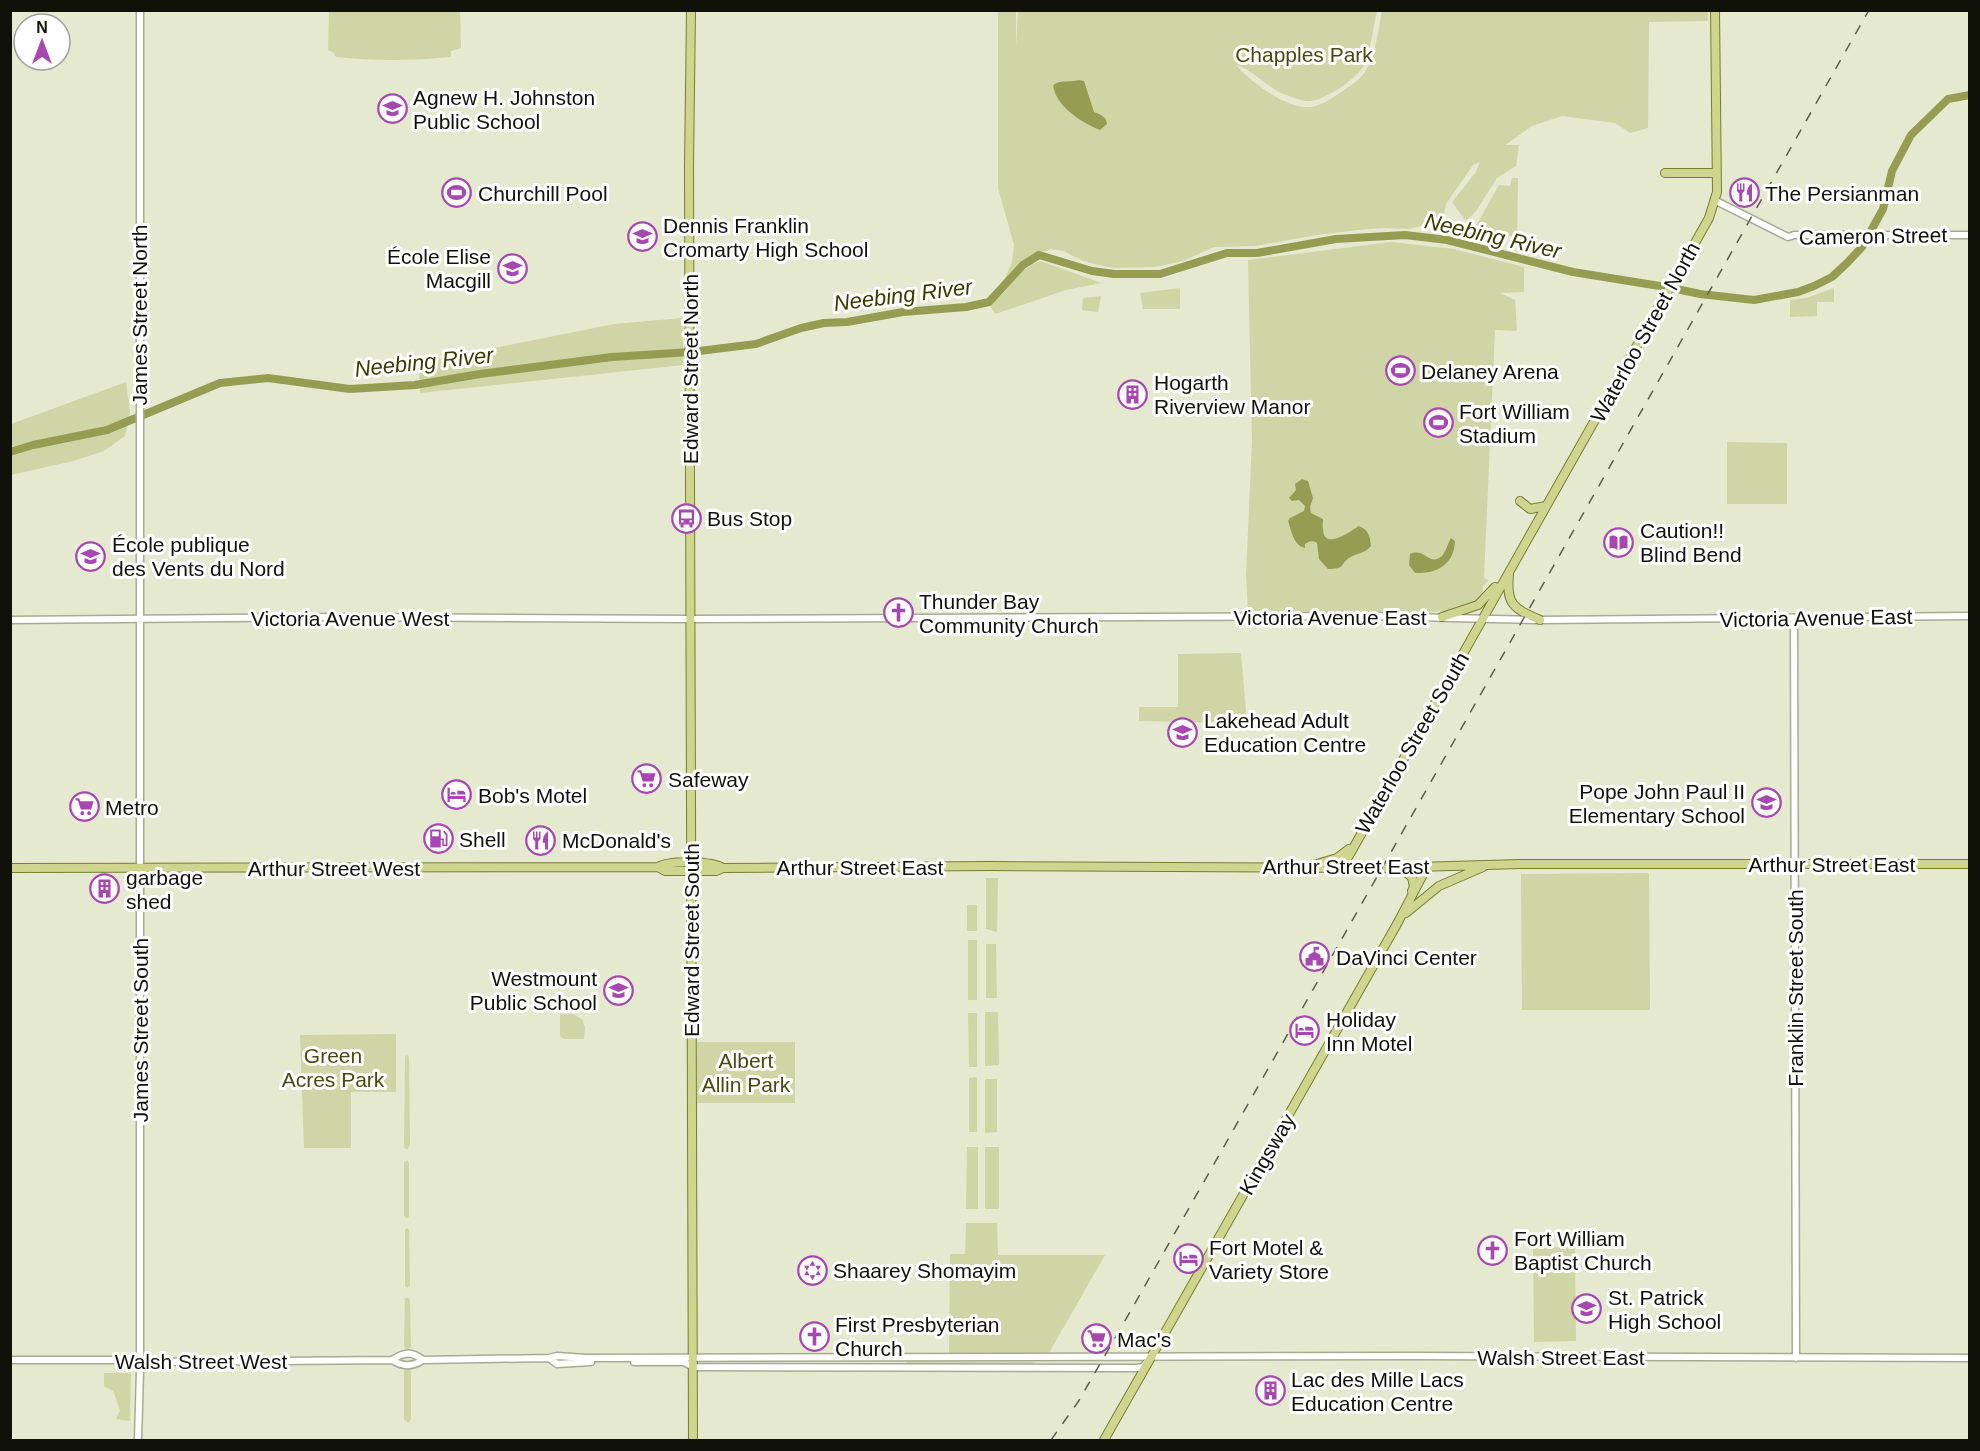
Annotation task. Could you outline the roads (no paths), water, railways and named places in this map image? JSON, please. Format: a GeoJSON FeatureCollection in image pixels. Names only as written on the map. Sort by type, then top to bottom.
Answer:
{"type":"FeatureCollection","features":[{"type":"Feature","properties":{"kind":"main road","name":"Edward Street North"},"geometry":{"type":"LineString","coordinates":[[690,619],[691,10]]}},
{"type":"Feature","properties":{"kind":"main road","name":"Waterloo Street North"},"geometry":{"type":"LineString","coordinates":[[1482,618],[1709,218],[1717,192],[1715,10]]}},
{"type":"Feature","properties":{"kind":"main road"},"geometry":{"type":"LineString","coordinates":[[1665,172],[1716,172]]}},
{"type":"Feature","properties":{"kind":"main road"},"geometry":{"type":"LineString","coordinates":[[1520,501],[1525,508],[1530,509],[1546,506]]}},
{"type":"Feature","properties":{"kind":"main road"},"geometry":{"type":"LineString","coordinates":[[1442,617],[1478,605],[1510,570]]}},
{"type":"Feature","properties":{"kind":"main road"},"geometry":{"type":"LineString","coordinates":[[1510,570],[1511,603],[1519,610],[1540,620]]}},
{"type":"Feature","properties":{"kind":"main road","name":"Waterloo Street South"},"geometry":{"type":"LineString","coordinates":[[1342,868],[1482,618]]}},
{"type":"Feature","properties":{"kind":"main road","name":"Edward Street South"},"geometry":{"type":"LineString","coordinates":[[690,619],[693,1440]]}},
{"type":"Feature","properties":{"kind":"main road"},"geometry":{"type":"LineString","coordinates":[[1303,867],[1337,858],[1353,847]]}},
{"type":"Feature","properties":{"kind":"main road","name":"Arthur Street East"},"geometry":{"type":"LineString","coordinates":[[691,867],[716,871],[723,868],[1342,868],[1491,865],[1970,864]]}},
{"type":"Feature","properties":{"kind":"main road"},"geometry":{"type":"LineString","coordinates":[[1400,918],[1439,886],[1491,865]]}},
{"type":"Feature","properties":{"kind":"main road","name":"Arthur Street West"},"geometry":{"type":"LineString","coordinates":[[10,868],[658,867],[665,871],[691,867]]}},
{"type":"Feature","properties":{"kind":"main road"},"geometry":{"type":"LineString","coordinates":[[1398,867],[1412,877],[1414,886],[1400,918]]}},
{"type":"Feature","properties":{"kind":"main road","name":"Kingsway"},"geometry":{"type":"LineString","coordinates":[[1104,1440],[1153,1357],[1427,867]]}},
{"type":"Feature","properties":{"kind":"street","name":"James Street North"},"geometry":{"type":"LineString","coordinates":[[140,10],[140,619]]}},
{"type":"Feature","properties":{"kind":"street","name":"Cameron Street"},"geometry":{"type":"LineString","coordinates":[[1714,200],[1788,237],[1794,235],[1970,235]]}},
{"type":"Feature","properties":{"kind":"street","name":"Victoria Avenue East"},"geometry":{"type":"LineString","coordinates":[[690,619],[1442,617],[1540,620],[1970,616]]}},
{"type":"Feature","properties":{"kind":"street","name":"Victoria Avenue West"},"geometry":{"type":"LineString","coordinates":[[10,620],[411,617],[690,619]]}},
{"type":"Feature","properties":{"kind":"street","name":"James Street South"},"geometry":{"type":"LineString","coordinates":[[138,1440],[140,1360],[140,619]]}},
{"type":"Feature","properties":{"kind":"street","name":"Franklin Street South"},"geometry":{"type":"LineString","coordinates":[[1794,619],[1796,1358]]}},
{"type":"Feature","properties":{"kind":"street","name":"Walsh Street West"},"geometry":{"type":"LineString","coordinates":[[392,1360],[402,1353],[413,1353],[423,1360]]}},
{"type":"Feature","properties":{"kind":"street","name":"Walsh Street West"},"geometry":{"type":"LineString","coordinates":[[10,1360],[140,1360],[151,1362],[392,1360],[402,1365],[414,1365],[423,1360],[557,1356],[693,1362]]}},
{"type":"Feature","properties":{"kind":"street","name":"Walsh Street East"},"geometry":{"type":"LineString","coordinates":[[693,1362],[1137,1368],[1143,1367],[1153,1357]]}},
{"type":"Feature","properties":{"kind":"street","name":"Walsh Street East"},"geometry":{"type":"LineString","coordinates":[[693,1362],[1153,1357],[1970,1358]]}},
{"type":"Feature","properties":{"kind":"waterway","name":"Neebing River"},"geometry":{"type":"LineString","coordinates":[[10,452],[107,430],[220,383],[268,378],[350,389],[415,385],[612,357],[691,352],[756,344],[801,328],[824,323],[847,322],[903,312],[966,307],[989,302],[1023,265],[1039,255],[1092,271],[1114,274],[1160,274],[1227,253],[1257,253],[1336,239],[1405,235],[1447,240],[1573,272],[1700,294],[1754,300],[1798,292],[1832,277],[1862,247],[1883,209],[1892,171],[1911,135],[1948,99],[1970,95]]}},
{"type":"Feature","properties":{"kind":"railway"},"geometry":{"type":"LineString","coordinates":[[1051,1440],[1078,1402],[1130,1312],[1869,10]]}},
{"type":"Feature","properties":{"kind":"place","name":"Agnew H. Johnston Public School"},"geometry":{"type":"Point","coordinates":[392,109]}},
{"type":"Feature","properties":{"kind":"place","name":"Churchill Pool"},"geometry":{"type":"Point","coordinates":[457,193]}},
{"type":"Feature","properties":{"kind":"place","name":"The Persianman"},"geometry":{"type":"Point","coordinates":[1744,193]}},
{"type":"Feature","properties":{"kind":"place","name":"Dennis Franklin Cromarty High School"},"geometry":{"type":"Point","coordinates":[642,237]}},
{"type":"Feature","properties":{"kind":"place","name":"École Elise Macgill"},"geometry":{"type":"Point","coordinates":[512,268]}},
{"type":"Feature","properties":{"kind":"place","name":"Delaney Arena"},"geometry":{"type":"Point","coordinates":[1400,371]}},
{"type":"Feature","properties":{"kind":"place","name":"Hogarth Riverview Manor"},"geometry":{"type":"Point","coordinates":[1133,394]}},
{"type":"Feature","properties":{"kind":"place","name":"Fort William Stadium"},"geometry":{"type":"Point","coordinates":[1438,423]}},
{"type":"Feature","properties":{"kind":"place","name":"Bus Stop"},"geometry":{"type":"Point","coordinates":[686,518]}},
{"type":"Feature","properties":{"kind":"place","name":"Caution!! Blind Bend"},"geometry":{"type":"Point","coordinates":[1619,542]}},
{"type":"Feature","properties":{"kind":"place","name":"École publique des Vents du Nord"},"geometry":{"type":"Point","coordinates":[91,556]}},
{"type":"Feature","properties":{"kind":"place","name":"Thunder Bay Community Church"},"geometry":{"type":"Point","coordinates":[898,613]}},
{"type":"Feature","properties":{"kind":"place","name":"Lakehead Adult Education Centre"},"geometry":{"type":"Point","coordinates":[1183,732]}},
{"type":"Feature","properties":{"kind":"place","name":"Safeway"},"geometry":{"type":"Point","coordinates":[647,779]}},
{"type":"Feature","properties":{"kind":"place","name":"Bob's Motel"},"geometry":{"type":"Point","coordinates":[457,795]}},
{"type":"Feature","properties":{"kind":"place","name":"Pope John Paul II Elementary School"},"geometry":{"type":"Point","coordinates":[1766,803]}},
{"type":"Feature","properties":{"kind":"place","name":"Metro"},"geometry":{"type":"Point","coordinates":[84,807]}},
{"type":"Feature","properties":{"kind":"place","name":"Shell"},"geometry":{"type":"Point","coordinates":[438,839]}},
{"type":"Feature","properties":{"kind":"place","name":"McDonald's"},"geometry":{"type":"Point","coordinates":[541,840]}},
{"type":"Feature","properties":{"kind":"place","name":"garbage shed"},"geometry":{"type":"Point","coordinates":[105,889]}},
{"type":"Feature","properties":{"kind":"place","name":"DaVinci Center"},"geometry":{"type":"Point","coordinates":[1315,957]}},
{"type":"Feature","properties":{"kind":"place","name":"Westmount Public School"},"geometry":{"type":"Point","coordinates":[618,990]}},
{"type":"Feature","properties":{"kind":"place","name":"Holiday Inn Motel"},"geometry":{"type":"Point","coordinates":[1305,1031]}},
{"type":"Feature","properties":{"kind":"place","name":"Fort William Baptist Church"},"geometry":{"type":"Point","coordinates":[1493,1250]}},
{"type":"Feature","properties":{"kind":"place","name":"Fort Motel & Variety Store"},"geometry":{"type":"Point","coordinates":[1188,1259]}},
{"type":"Feature","properties":{"kind":"place","name":"Shaarey Shomayim"},"geometry":{"type":"Point","coordinates":[812,1270]}},
{"type":"Feature","properties":{"kind":"place","name":"St. Patrick High School"},"geometry":{"type":"Point","coordinates":[1587,1309]}},
{"type":"Feature","properties":{"kind":"place","name":"First Presbyterian Church"},"geometry":{"type":"Point","coordinates":[814,1336]}},
{"type":"Feature","properties":{"kind":"place","name":"Mac's"},"geometry":{"type":"Point","coordinates":[1096,1339]}},
{"type":"Feature","properties":{"kind":"place","name":"Lac des Mille Lacs Education Centre"},"geometry":{"type":"Point","coordinates":[1270,1391]}},
{"type":"Feature","properties":{"kind":"park label","name":"Chapples Park"},"geometry":{"type":"Point","coordinates":[1304,54]}},
{"type":"Feature","properties":{"kind":"park label","name":"Green Acres Park"},"geometry":{"type":"Point","coordinates":[333,1067]}},
{"type":"Feature","properties":{"kind":"park label","name":"Albert Allin Park"},"geometry":{"type":"Point","coordinates":[746,1072]}}]}
